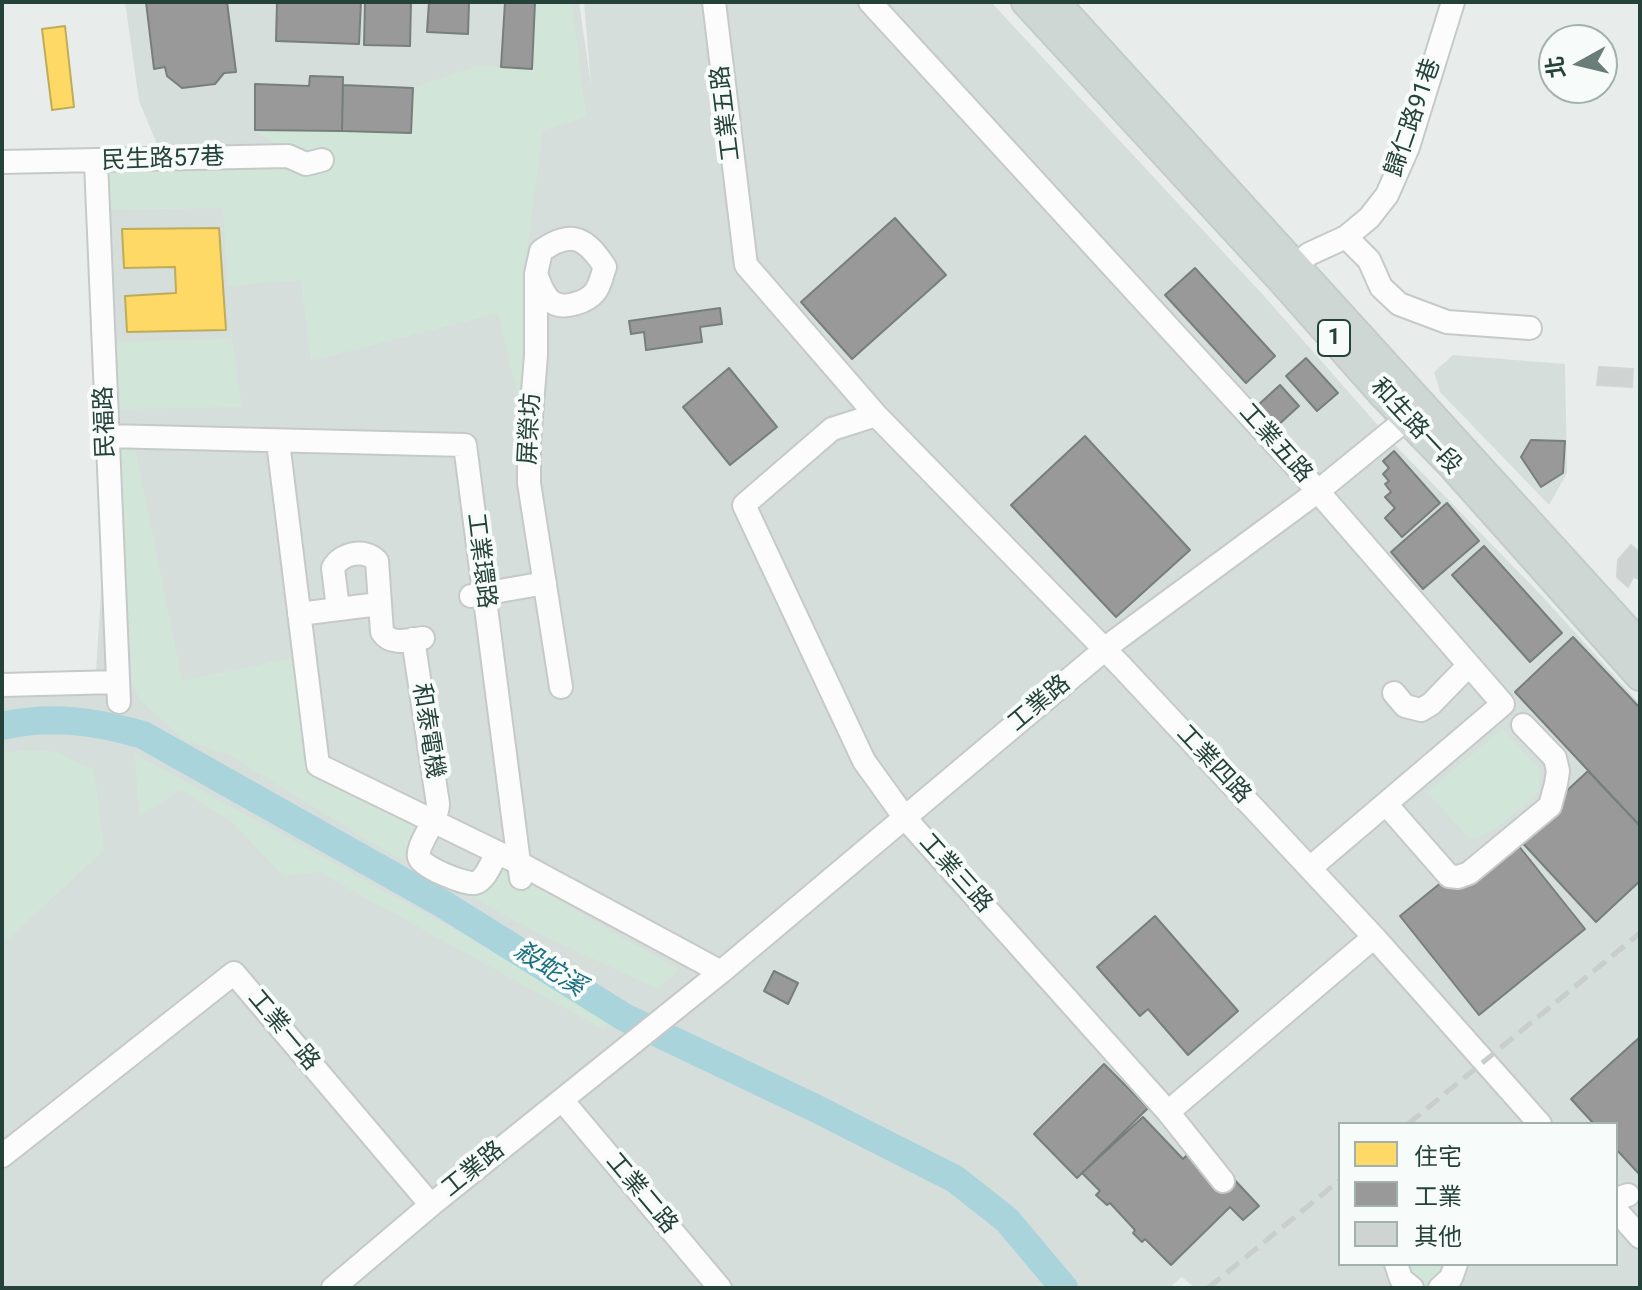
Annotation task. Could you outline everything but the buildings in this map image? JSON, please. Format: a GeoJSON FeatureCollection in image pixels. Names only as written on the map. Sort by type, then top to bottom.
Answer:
{"type":"FeatureCollection","features":[{"type":"Feature","properties":{"kind":"main road","name":"和生路一段"},"geometry":{"type":"LineString","coordinates":[[1026,2],[1288,272]]}},
{"type":"Feature","properties":{"kind":"main road","name":"和生路一段"},"geometry":{"type":"LineString","coordinates":[[1055,2],[1288,272],[1382,393],[1416,412],[1640,645]]}},
{"type":"Feature","properties":{"kind":"main road","name":"和生路一段"},"geometry":{"type":"LineString","coordinates":[[1416,412],[1640,676]]}},
{"type":"Feature","properties":{"kind":"street","name":"工業五路"},"geometry":{"type":"LineString","coordinates":[[714,2],[746,265],[876,415]]}},
{"type":"Feature","properties":{"kind":"street","name":"工業五路"},"geometry":{"type":"LineString","coordinates":[[870,2],[1294,464],[1503,704],[1310,868]]}},
{"type":"Feature","properties":{"kind":"street","name":"歸仁路91巷"},"geometry":{"type":"LineString","coordinates":[[1288,272],[1309,254],[1346,237],[1369,218],[1387,195],[1408,147],[1453,2]]}},
{"type":"Feature","properties":{"kind":"street","name":"民生路57巷"},"geometry":{"type":"LineString","coordinates":[[2,162],[288,156],[306,164],[322,160]]}},
{"type":"Feature","properties":{"kind":"street","name":"民福路"},"geometry":{"type":"LineString","coordinates":[[2,685],[118,692],[96,162]]}},
{"type":"Feature","properties":{"kind":"street"},"geometry":{"type":"LineString","coordinates":[[1346,237],[1369,260],[1381,287],[1399,304],[1447,322],[1530,328]]}},
{"type":"Feature","properties":{"kind":"street","name":"屏榮坊"},"geometry":{"type":"LineString","coordinates":[[536,274],[536,355],[529,483],[561,687]]}},
{"type":"Feature","properties":{"kind":"street","name":"工業路"},"geometry":{"type":"LineString","coordinates":[[333,1288],[431,1205],[721,972],[1105,649],[1317,492],[1416,412]]}},
{"type":"Feature","properties":{"kind":"street","name":"工業四路"},"geometry":{"type":"LineString","coordinates":[[876,415],[1105,649],[1374,937],[1538,1122]]}},
{"type":"Feature","properties":{"kind":"street","name":"工業三路"},"geometry":{"type":"LineString","coordinates":[[876,415],[832,429],[744,505],[864,761],[905,818],[1168,1112],[1223,1181]]}},
{"type":"Feature","properties":{"kind":"street","name":"工業環路"},"geometry":{"type":"LineString","coordinates":[[107,436],[465,445],[520,870]]}},
{"type":"Feature","properties":{"kind":"street"},"geometry":{"type":"LineString","coordinates":[[278,442],[318,765],[497,853],[520,870],[721,972]]}},
{"type":"Feature","properties":{"kind":"street","name":"和泰電機"},"geometry":{"type":"LineString","coordinates":[[338,609],[335,563],[345,556],[372,556],[377,561],[380,625],[386,638],[394,641],[418,639],[438,804],[434,822]]}},
{"type":"Feature","properties":{"kind":"street"},"geometry":{"type":"LineString","coordinates":[[486,716],[471,595],[545,583]]}},
{"type":"Feature","properties":{"kind":"street"},"geometry":{"type":"LineString","coordinates":[[299,614],[379,604]]}},
{"type":"Feature","properties":{"kind":"street"},"geometry":{"type":"LineString","coordinates":[[1394,693],[1405,706],[1421,710],[1431,704],[1469,665]]}},
{"type":"Feature","properties":{"kind":"street"},"geometry":{"type":"LineString","coordinates":[[1386,804],[1449,876],[1469,873],[1550,806],[1558,771],[1555,758],[1523,725]]}},
{"type":"Feature","properties":{"kind":"street"},"geometry":{"type":"LineString","coordinates":[[434,822],[419,857],[423,863],[459,881],[473,883],[482,879],[497,853]]}},
{"type":"Feature","properties":{"kind":"street"},"geometry":{"type":"LineString","coordinates":[[1168,1112],[1374,937]]}},
{"type":"Feature","properties":{"kind":"street","name":"工業一路"},"geometry":{"type":"LineString","coordinates":[[2,1156],[234,973],[431,1205]]}},
{"type":"Feature","properties":{"kind":"street","name":"工業二路"},"geometry":{"type":"LineString","coordinates":[[562,1100],[720,1288]]}},
{"type":"Feature","properties":{"kind":"street"},"geometry":{"type":"LineString","coordinates":[[1620,1201],[1640,1237]]}},
{"type":"Feature","properties":{"kind":"street"},"geometry":{"type":"LineString","coordinates":[[1397,1266],[1401,1279],[1409,1287]]}},
{"type":"Feature","properties":{"kind":"shaded area"},"geometry":{"type":"Polygon","coordinates":[[[125,2],[579,2],[591,85],[584,2],[991,2],[1265,297],[1397,447],[1542,596],[1640,704],[1640,1288],[1195,1288],[1182,1277],[1169,1288],[2,1288],[2,685],[96,670],[111,441],[100,169],[163,159],[139,101],[125,2]]]}},
{"type":"Feature","properties":{"kind":"shaded area"},"geometry":{"type":"Polygon","coordinates":[[[1453,355],[1565,364],[1567,473],[1549,505],[1440,392],[1434,372],[1453,355]]]}},
{"type":"Feature","properties":{"kind":"green space"},"geometry":{"type":"Polygon","coordinates":[[[535,2],[572,2],[586,117],[543,130],[524,271],[536,274],[529,442],[498,313],[311,361],[301,280],[228,286],[242,407],[106,409],[103,342],[231,339],[223,208],[97,210],[96,162],[280,146],[256,132],[257,128],[411,133],[413,88],[477,66],[532,69],[535,2]]]}},
{"type":"Feature","properties":{"kind":"green space"},"geometry":{"type":"Polygon","coordinates":[[[135,448],[182,681],[293,658],[307,758],[429,831],[420,849],[459,881],[492,862],[679,970],[657,989],[539,933],[384,850],[231,756],[183,739],[140,700],[132,684],[120,449],[135,448]]]}},
{"type":"Feature","properties":{"kind":"green space"},"geometry":{"type":"Polygon","coordinates":[[[1502,729],[1540,770],[1538,793],[1496,828],[1469,838],[1427,792],[1502,729]]]}},
{"type":"Feature","properties":{"kind":"green space"},"geometry":{"type":"Polygon","coordinates":[[[31,750],[58,752],[94,769],[104,850],[2,945],[2,753],[31,750]]]}},
{"type":"Feature","properties":{"kind":"green space"},"geometry":{"type":"Polygon","coordinates":[[[135,754],[616,1018],[603,1029],[319,872],[283,876],[232,822],[181,790],[139,816],[135,754]]]}},
{"type":"Feature","properties":{"kind":"green space"},"geometry":{"type":"Polygon","coordinates":[[[1397,1266],[1455,1266],[1439,1288],[1412,1288],[1397,1266]]]}},
{"type":"Feature","properties":{"kind":"waterway","name":"殺蛇溪"},"geometry":{"type":"LineString","coordinates":[[2,726],[73,721],[143,735],[443,904],[624,1017],[955,1179],[1007,1220],[1064,1288]]}},
{"type":"Feature","properties":{"kind":"railway"},"geometry":{"type":"LineString","coordinates":[[1410,1122],[1640,933]]}},
{"type":"Feature","properties":{"kind":"railway"},"geometry":{"type":"LineString","coordinates":[[1208,1288],[1338,1182]]}}]}
